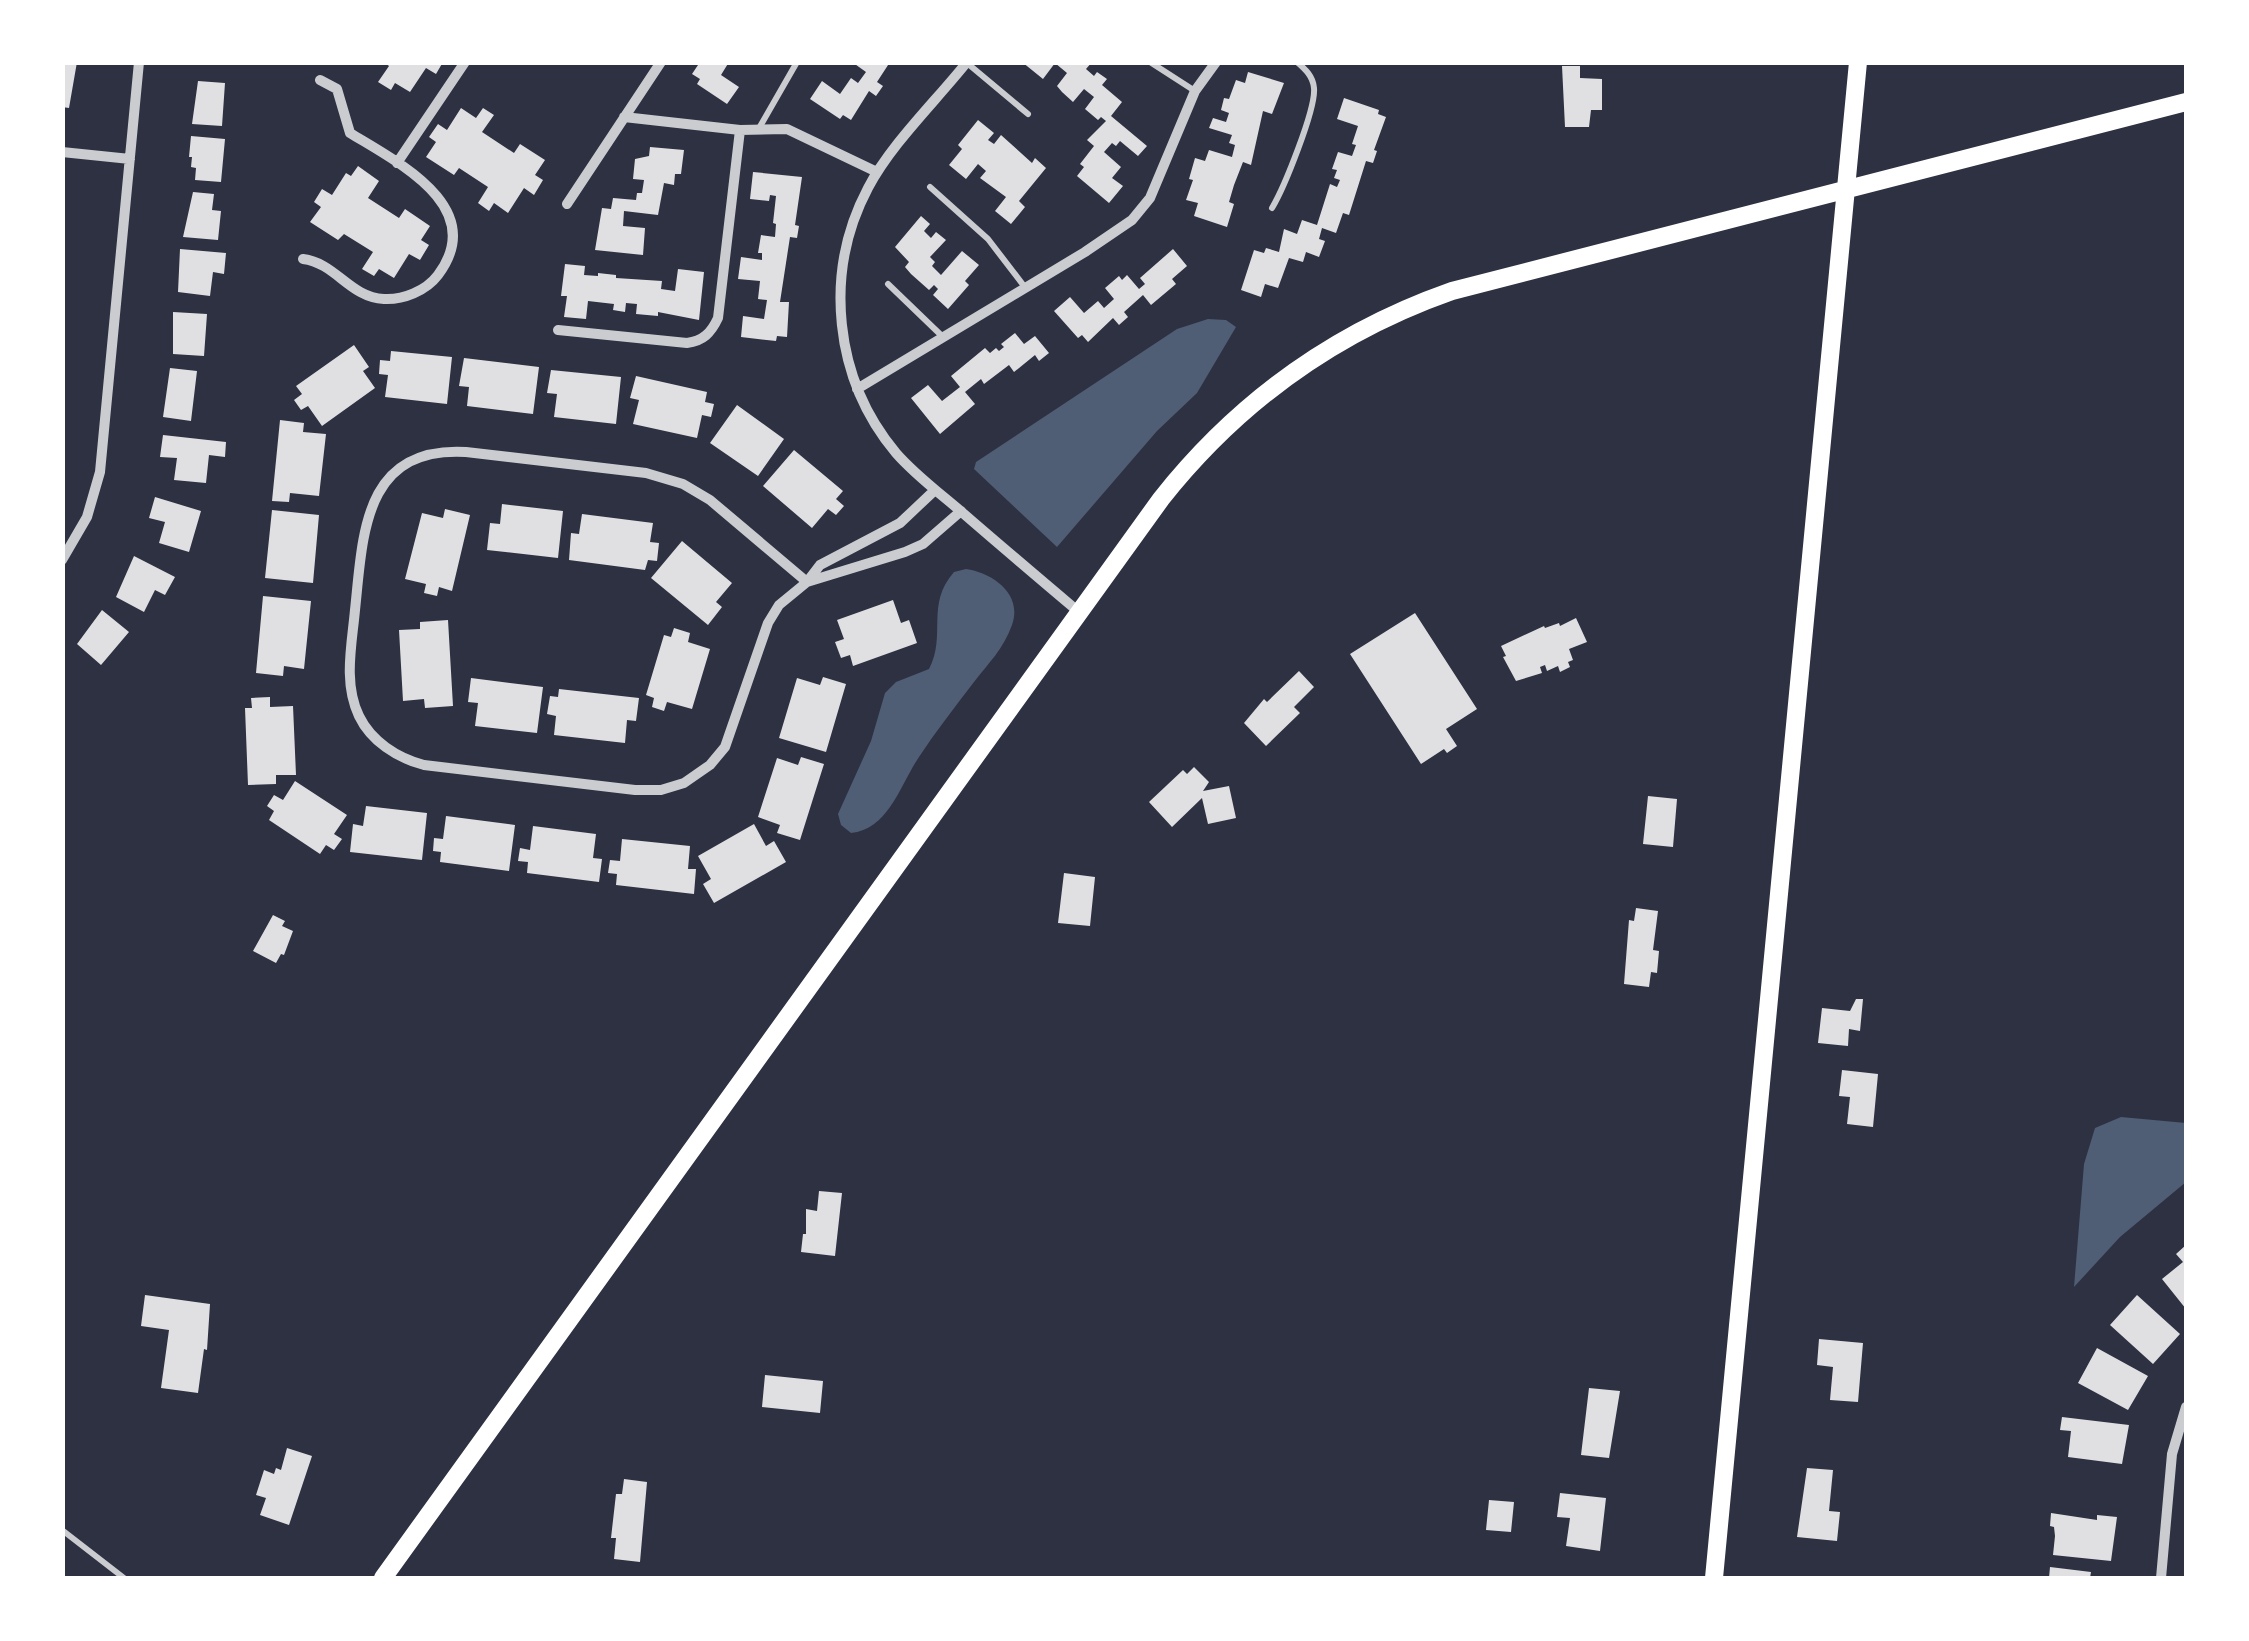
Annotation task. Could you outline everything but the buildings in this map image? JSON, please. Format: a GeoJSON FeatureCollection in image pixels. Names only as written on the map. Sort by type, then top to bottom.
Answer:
{"type":"FeatureCollection","features":[{"type":"Feature","properties":{"kind":"main road"},"geometry":{"type":"LineString","coordinates":[[1714,1578],[1858,62]]}},
{"type":"Feature","properties":{"kind":"main road"},"geometry":{"type":"LineString","coordinates":[[383,1578],[1161,500],[1210,443],[1264,393],[1338,343],[1452,292],[2186,102]]}},
{"type":"Feature","properties":{"kind":"street"},"geometry":{"type":"LineString","coordinates":[[62,560],[87,517],[100,472],[139,62]]}},
{"type":"Feature","properties":{"kind":"street"},"geometry":{"type":"LineString","coordinates":[[397,162],[464,62]]}},
{"type":"Feature","properties":{"kind":"street"},"geometry":{"type":"LineString","coordinates":[[567,204],[661,62]]}},
{"type":"Feature","properties":{"kind":"street"},"geometry":{"type":"LineString","coordinates":[[857,389],[1132,220],[1150,198],[1195,92],[1216,62]]}},
{"type":"Feature","properties":{"kind":"street"},"geometry":{"type":"LineString","coordinates":[[967,63],[877,172],[858,208],[846,243],[840,289],[841,326],[857,389],[886,440],[935,490],[1080,613]]}},
{"type":"Feature","properties":{"kind":"street"},"geometry":{"type":"LineString","coordinates":[[302,260],[320,262],[354,290],[377,298],[408,296],[432,282],[450,254],[452,232],[446,208],[434,190],[350,133],[338,89],[320,80]]}},
{"type":"Feature","properties":{"kind":"street"},"geometry":{"type":"LineString","coordinates":[[624,118],[740,130],[793,130],[877,172]]}},
{"type":"Feature","properties":{"kind":"street"},"geometry":{"type":"LineString","coordinates":[[558,330],[687,343],[710,333],[718,318],[740,130]]}},
{"type":"Feature","properties":{"kind":"street"},"geometry":{"type":"LineString","coordinates":[[62,152],[130,159]]}},
{"type":"Feature","properties":{"kind":"street"},"geometry":{"type":"LineString","coordinates":[[807,582],[710,500],[670,479],[466,452],[434,454],[411,463],[390,478],[364,523],[350,665],[353,700],[362,722],[384,746],[406,759],[432,766],[635,790],[661,790],[684,783],[704,770],[725,747],[768,623],[779,605],[807,582],[820,565],[900,523],[935,490]]}},
{"type":"Feature","properties":{"kind":"street"},"geometry":{"type":"LineString","coordinates":[[807,582],[906,552],[923,544],[960,511]]}},
{"type":"Feature","properties":{"kind":"street"},"geometry":{"type":"LineString","coordinates":[[2161,1578],[2172,1454],[2186,1407]]}},
{"type":"Feature","properties":{"kind":"lane"},"geometry":{"type":"LineString","coordinates":[[758,130],[798,62]]}},
{"type":"Feature","properties":{"kind":"lane"},"geometry":{"type":"LineString","coordinates":[[1150,62],[1195,92]]}},
{"type":"Feature","properties":{"kind":"lane"},"geometry":{"type":"LineString","coordinates":[[1272,208],[1312,107],[1313,83],[1297,62]]}},
{"type":"Feature","properties":{"kind":"lane"},"geometry":{"type":"LineString","coordinates":[[967,63],[1028,114]]}},
{"type":"Feature","properties":{"kind":"lane"},"geometry":{"type":"LineString","coordinates":[[930,188],[988,239],[1024,286]]}},
{"type":"Feature","properties":{"kind":"lane"},"geometry":{"type":"LineString","coordinates":[[888,284],[943,337]]}},
{"type":"Feature","properties":{"kind":"lane"},"geometry":{"type":"LineString","coordinates":[[62,1530],[124,1578]]}},
{"type":"Feature","properties":{"kind":"water"},"geometry":{"type":"Polygon","coordinates":[[[1208,319],[1226,320],[1236,327],[1197,393],[1157,431],[1057,547],[974,469],[976,462],[1177,329],[1208,319]]]}},
{"type":"Feature","properties":{"kind":"water"},"geometry":{"type":"Polygon","coordinates":[[[966,569],[995,580],[1009,595],[1014,614],[1009,633],[925,747],[884,815],[864,830],[851,833],[841,825],[838,814],[871,741],[885,693],[896,682],[929,669],[936,644],[940,596],[954,572],[966,569]]]}},
{"type":"Feature","properties":{"kind":"water"},"geometry":{"type":"Polygon","coordinates":[[[2121,1117],[2186,1123],[2186,1182],[2120,1237],[2074,1287],[2084,1164],[2095,1128],[2121,1117]]]}}]}
